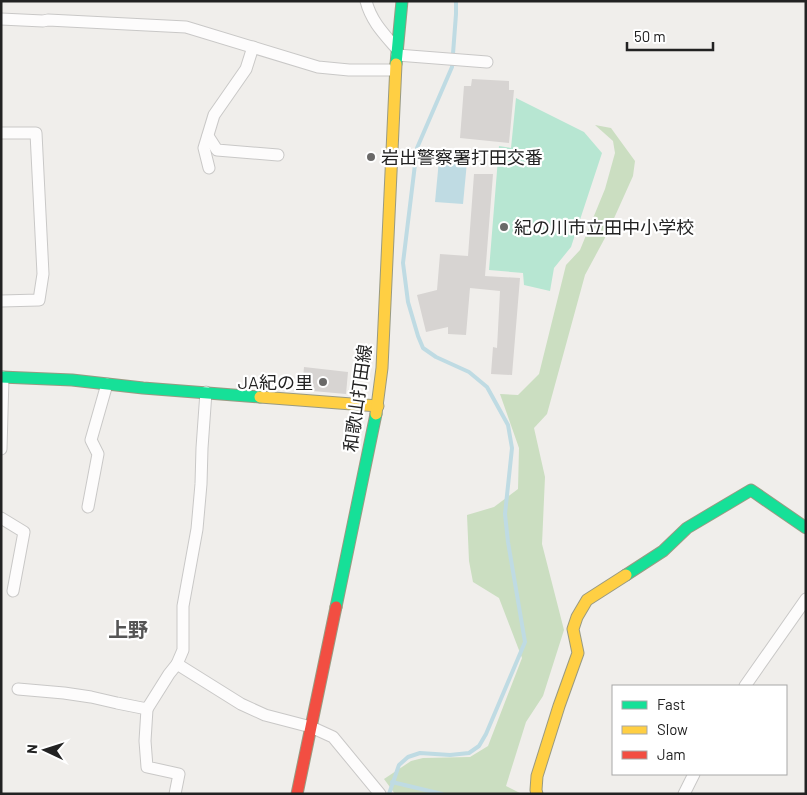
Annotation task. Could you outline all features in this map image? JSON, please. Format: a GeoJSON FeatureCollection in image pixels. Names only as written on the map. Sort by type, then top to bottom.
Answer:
{"type":"FeatureCollection","features":[{"type":"Feature","properties":{"kind":"street"},"geometry":{"type":"LineString","coordinates":[[366,1],[376,26],[397,52],[487,62]]}},
{"type":"Feature","properties":{"kind":"street","name":"和歌山打田線"},"geometry":{"type":"LineString","coordinates":[[297,794],[378,406],[382,368],[395,70],[402,1]]}},
{"type":"Feature","properties":{"kind":"street"},"geometry":{"type":"LineString","coordinates":[[1,19],[186,27],[318,67],[350,70],[395,70]]}},
{"type":"Feature","properties":{"kind":"street"},"geometry":{"type":"LineString","coordinates":[[209,168],[204,148],[214,115],[246,69],[253,47]]}},
{"type":"Feature","properties":{"kind":"street"},"geometry":{"type":"LineString","coordinates":[[1,133],[36,133],[43,274],[38,300],[1,301]]}},
{"type":"Feature","properties":{"kind":"street"},"geometry":{"type":"LineString","coordinates":[[208,136],[217,150],[278,156]]}},
{"type":"Feature","properties":{"kind":"street"},"geometry":{"type":"LineString","coordinates":[[1,449],[2,377],[72,380],[143,388],[378,406]]}},
{"type":"Feature","properties":{"kind":"street"},"geometry":{"type":"LineString","coordinates":[[88,506],[98,454],[91,440],[107,384]]}},
{"type":"Feature","properties":{"kind":"street"},"geometry":{"type":"LineString","coordinates":[[175,794],[179,774],[147,766],[145,741],[147,709],[177,664],[183,650],[183,606],[198,529],[206,392]]}},
{"type":"Feature","properties":{"kind":"street"},"geometry":{"type":"LineString","coordinates":[[537,794],[537,776],[578,653],[572,629],[587,600],[663,551],[687,528],[751,490],[806,528]]}},
{"type":"Feature","properties":{"kind":"street"},"geometry":{"type":"LineString","coordinates":[[1,518],[24,532],[13,591]]}},
{"type":"Feature","properties":{"kind":"street"},"geometry":{"type":"LineString","coordinates":[[746,685],[806,599]]}},
{"type":"Feature","properties":{"kind":"street"},"geometry":{"type":"LineString","coordinates":[[177,664],[241,704],[266,715],[311,727],[333,737],[380,794]]}},
{"type":"Feature","properties":{"kind":"street"},"geometry":{"type":"LineString","coordinates":[[18,689],[82,695],[147,709]]}},
{"type":"Feature","properties":{"kind":"street"},"geometry":{"type":"LineString","coordinates":[[684,794],[694,775]]}},
{"type":"Feature","properties":{"kind":"green space"},"geometry":{"type":"Polygon","coordinates":[[[516,98],[584,132],[602,153],[571,247],[554,268],[550,291],[524,285],[523,273],[489,270],[499,146],[511,148],[516,98]]]}},
{"type":"Feature","properties":{"kind":"green space"},"geometry":{"type":"Polygon","coordinates":[[[595,125],[611,128],[635,161],[633,176],[606,236],[585,275],[547,414],[534,428],[545,477],[542,544],[564,630],[543,696],[526,722],[506,786],[522,794],[395,794],[384,779],[411,761],[423,758],[470,757],[488,746],[522,658],[499,598],[473,582],[469,561],[467,515],[494,507],[518,489],[519,448],[500,394],[518,395],[539,374],[566,265],[580,250],[605,189],[615,153],[613,141],[595,125]]]}},
{"type":"Feature","properties":{"kind":"water"},"geometry":{"type":"Polygon","coordinates":[[[439,160],[467,162],[463,204],[435,202],[439,160]]]}},
{"type":"Feature","properties":{"kind":"building"},"geometry":{"type":"Polygon","coordinates":[[[472,79],[509,81],[509,90],[514,90],[509,143],[460,138],[464,86],[471,86],[472,79]]]}},
{"type":"Feature","properties":{"kind":"building"},"geometry":{"type":"Polygon","coordinates":[[[474,174],[493,174],[485,276],[520,278],[512,375],[491,374],[493,347],[497,348],[500,291],[470,288],[466,335],[448,334],[448,327],[426,332],[417,295],[437,290],[440,254],[468,256],[474,174]]]}},
{"type":"Feature","properties":{"kind":"building"},"geometry":{"type":"Polygon","coordinates":[[[304,367],[348,372],[346,394],[302,390],[304,367]]]}},
{"type":"Feature","properties":{"kind":"waterway"},"geometry":{"type":"LineString","coordinates":[[389,794],[399,765],[408,757],[420,753],[450,755],[469,753],[479,746],[486,734],[525,642],[505,514],[512,448],[508,425],[487,387],[469,372],[436,357],[423,348],[408,302],[403,263],[417,148],[452,67],[456,1]]}},
{"type":"Feature","properties":{"kind":"waterway"},"geometry":{"type":"LineString","coordinates":[[392,782],[442,794]]}},
{"type":"Feature","properties":{"kind":"traffic: fast"},"geometry":{"type":"LineString","coordinates":[[396,64],[402,1]]}},
{"type":"Feature","properties":{"kind":"traffic: fast"},"geometry":{"type":"LineString","coordinates":[[1,377],[72,380],[143,388],[260,397]]}},
{"type":"Feature","properties":{"kind":"traffic: fast"},"geometry":{"type":"LineString","coordinates":[[336,607],[376,414]]}},
{"type":"Feature","properties":{"kind":"traffic: fast"},"geometry":{"type":"LineString","coordinates":[[626,575],[663,551],[687,528],[751,490],[806,528]]}},
{"type":"Feature","properties":{"kind":"traffic: slow"},"geometry":{"type":"LineString","coordinates":[[376,414],[382,368],[396,64]]}},
{"type":"Feature","properties":{"kind":"traffic: slow"},"geometry":{"type":"LineString","coordinates":[[260,397],[378,406]]}},
{"type":"Feature","properties":{"kind":"traffic: slow"},"geometry":{"type":"LineString","coordinates":[[537,794],[537,776],[578,653],[573,629],[577,617],[587,600],[626,575]]}},
{"type":"Feature","properties":{"kind":"traffic: jam"},"geometry":{"type":"LineString","coordinates":[[297,794],[336,607]]}},
{"type":"Feature","properties":{"kind":"place","name":"岩出警察署打田交番"},"geometry":{"type":"Point","coordinates":[371,157]}},
{"type":"Feature","properties":{"kind":"place","name":"紀の川市立田中小学校"},"geometry":{"type":"Point","coordinates":[504,227]}},
{"type":"Feature","properties":{"kind":"place","name":"JA紀の里"},"geometry":{"type":"Point","coordinates":[323,382]}},
{"type":"Feature","properties":{"kind":"district","name":"上野"},"geometry":{"type":"Point","coordinates":[128,629]}}]}
